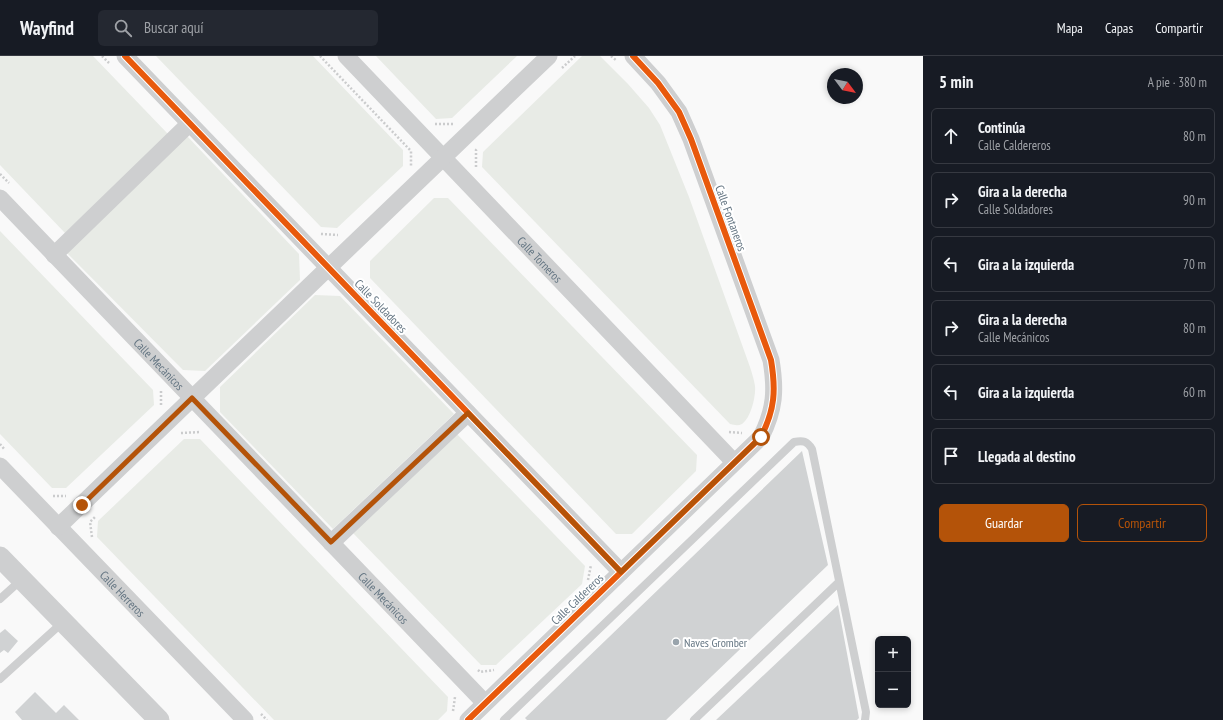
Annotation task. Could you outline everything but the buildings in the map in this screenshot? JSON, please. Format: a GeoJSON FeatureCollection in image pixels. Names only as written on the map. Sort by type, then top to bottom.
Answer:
{"type":"FeatureCollection","features":[{"type":"Feature","properties":{"kind":"street","name":"Calle Soldadores"},"geometry":{"type":"LineString","coordinates":[[125,56],[621,572]]}},
{"type":"Feature","properties":{"kind":"street","name":"Calle Torneros"},"geometry":{"type":"LineString","coordinates":[[346,56],[734,462]]}},
{"type":"Feature","properties":{"kind":"street"},"geometry":{"type":"LineString","coordinates":[[58,527],[549,56]]}},
{"type":"Feature","properties":{"kind":"street","name":"Calle Fontaneros"},"geometry":{"type":"LineString","coordinates":[[627,61],[662,89],[678,112],[691,139],[771,360],[774,379],[773,402]]}},
{"type":"Feature","properties":{"kind":"street"},"geometry":{"type":"LineString","coordinates":[[54,255],[190,124]]}},
{"type":"Feature","properties":{"kind":"street","name":"Calle Mecánicos"},"geometry":{"type":"LineString","coordinates":[[0,198],[486,703]]}},
{"type":"Feature","properties":{"kind":"street","name":"Calle Caldereros"},"geometry":{"type":"LineString","coordinates":[[460,718],[486,703],[761,437],[769,421],[773,402]]}},
{"type":"Feature","properties":{"kind":"street"},"geometry":{"type":"LineString","coordinates":[[331,542],[468,413]]}},
{"type":"Feature","properties":{"kind":"street","name":"Calle Herreros"},"geometry":{"type":"LineString","coordinates":[[5,460],[58,527],[245,720]]}},
{"type":"Feature","properties":{"kind":"street"},"geometry":{"type":"LineString","coordinates":[[0,557],[159,720]]}},
{"type":"Feature","properties":{"kind":"lane"},"geometry":{"type":"LineString","coordinates":[[504,720],[794,442],[802,440],[812,449],[866,712],[865,720]]}},
{"type":"Feature","properties":{"kind":"lane"},"geometry":{"type":"LineString","coordinates":[[0,599],[22,580]]}},
{"type":"Feature","properties":{"kind":"lane"},"geometry":{"type":"LineString","coordinates":[[694,720],[840,582]]}},
{"type":"Feature","properties":{"kind":"lane"},"geometry":{"type":"LineString","coordinates":[[0,679],[63,622]]}},
{"type":"Feature","properties":{"kind":"path"},"geometry":{"type":"LineString","coordinates":[[320,56],[411,151],[411,166],[408,169]]}},
{"type":"Feature","properties":{"kind":"path"},"geometry":{"type":"LineString","coordinates":[[558,72],[575,56]]}},
{"type":"Feature","properties":{"kind":"path"},"geometry":{"type":"LineString","coordinates":[[612,56],[627,61]]}},
{"type":"Feature","properties":{"kind":"path"},"geometry":{"type":"LineString","coordinates":[[430,119],[435,125],[453,125],[459,119]]}},
{"type":"Feature","properties":{"kind":"path"},"geometry":{"type":"LineString","coordinates":[[478,172],[476,170],[476,150],[482,145]]}},
{"type":"Feature","properties":{"kind":"path"},"geometry":{"type":"LineString","coordinates":[[317,233],[339,235]]}},
{"type":"Feature","properties":{"kind":"path"},"geometry":{"type":"LineString","coordinates":[[158,386],[161,389],[161,406]]}},
{"type":"Feature","properties":{"kind":"path"},"geometry":{"type":"LineString","coordinates":[[726,429],[730,432],[742,433],[746,430]]}},
{"type":"Feature","properties":{"kind":"path"},"geometry":{"type":"LineString","coordinates":[[176,438],[182,432],[201,431],[204,434]]}},
{"type":"Feature","properties":{"kind":"path"},"geometry":{"type":"LineString","coordinates":[[0,444],[5,460]]}},
{"type":"Feature","properties":{"kind":"path"},"geometry":{"type":"LineString","coordinates":[[50,496],[70,496]]}},
{"type":"Feature","properties":{"kind":"path"},"geometry":{"type":"LineString","coordinates":[[94,518],[100,512]]}},
{"type":"Feature","properties":{"kind":"path"},"geometry":{"type":"LineString","coordinates":[[587,587],[591,565],[589,562]]}},
{"type":"Feature","properties":{"kind":"path"},"geometry":{"type":"LineString","coordinates":[[476,668],[480,672],[500,670]]}},
{"type":"Feature","properties":{"kind":"path"},"geometry":{"type":"LineString","coordinates":[[452,692],[455,696],[460,718]]}},
{"type":"Feature","properties":{"kind":"shaded area"},"geometry":{"type":"Polygon","coordinates":[[[0,56],[93,56],[168,134],[65,233],[0,165],[0,56]]]}},
{"type":"Feature","properties":{"kind":"shaded area"},"geometry":{"type":"Polygon","coordinates":[[[156,56],[313,56],[403,150],[403,166],[337,228],[321,227],[156,56]]]}},
{"type":"Feature","properties":{"kind":"shaded area"},"geometry":{"type":"Polygon","coordinates":[[[376,56],[517,56],[452,118],[436,119],[376,56]]]}},
{"type":"Feature","properties":{"kind":"shaded area"},"geometry":{"type":"Polygon","coordinates":[[[582,56],[600,56],[649,108],[660,125],[689,197],[753,376],[755,386],[754,401],[748,417],[742,424],[730,424],[482,167],[483,152],[582,56]]]}},
{"type":"Feature","properties":{"kind":"shaded area"},"geometry":{"type":"Polygon","coordinates":[[[187,136],[299,254],[300,280],[205,371],[183,370],[66,252],[187,136]]]}},
{"type":"Feature","properties":{"kind":"shaded area"},"geometry":{"type":"Polygon","coordinates":[[[434,198],[448,198],[697,455],[696,471],[632,534],[616,534],[370,278],[370,261],[434,198]]]}},
{"type":"Feature","properties":{"kind":"shaded area"},"geometry":{"type":"Polygon","coordinates":[[[0,231],[153,390],[154,405],[66,488],[52,488],[0,434],[0,231]]]}},
{"type":"Feature","properties":{"kind":"shaded area"},"geometry":{"type":"Polygon","coordinates":[[[315,295],[340,296],[454,414],[333,529],[220,412],[220,387],[315,295]]]}},
{"type":"Feature","properties":{"kind":"shaded area"},"geometry":{"type":"Polygon","coordinates":[[[456,433],[585,566],[582,584],[496,665],[481,665],[352,532],[456,433]]]}},
{"type":"Feature","properties":{"kind":"shaded area"},"geometry":{"type":"Polygon","coordinates":[[[184,439],[200,439],[448,697],[447,711],[438,720],[274,720],[97,537],[98,521],[184,439]]]}},
{"type":"Feature","properties":{"kind":"cycle path"},"geometry":{"type":"LineString","coordinates":[[125,56],[621,572]]}},
{"type":"Feature","properties":{"kind":"cycle path"},"geometry":{"type":"LineString","coordinates":[[468,720],[761,437],[772,408],[774,381],[771,360],[691,139],[679,112],[658,83],[633,56]]}},
{"type":"Feature","properties":{"kind":"place","name":"Naves Gromber"},"geometry":{"type":"Point","coordinates":[676,642]}},
{"type":"Feature","properties":{"kind":"route"},"geometry":{"type":"LineString","coordinates":[[82,505],[192,398],[331,542],[468,413],[621,572],[761,437]]}}]}
